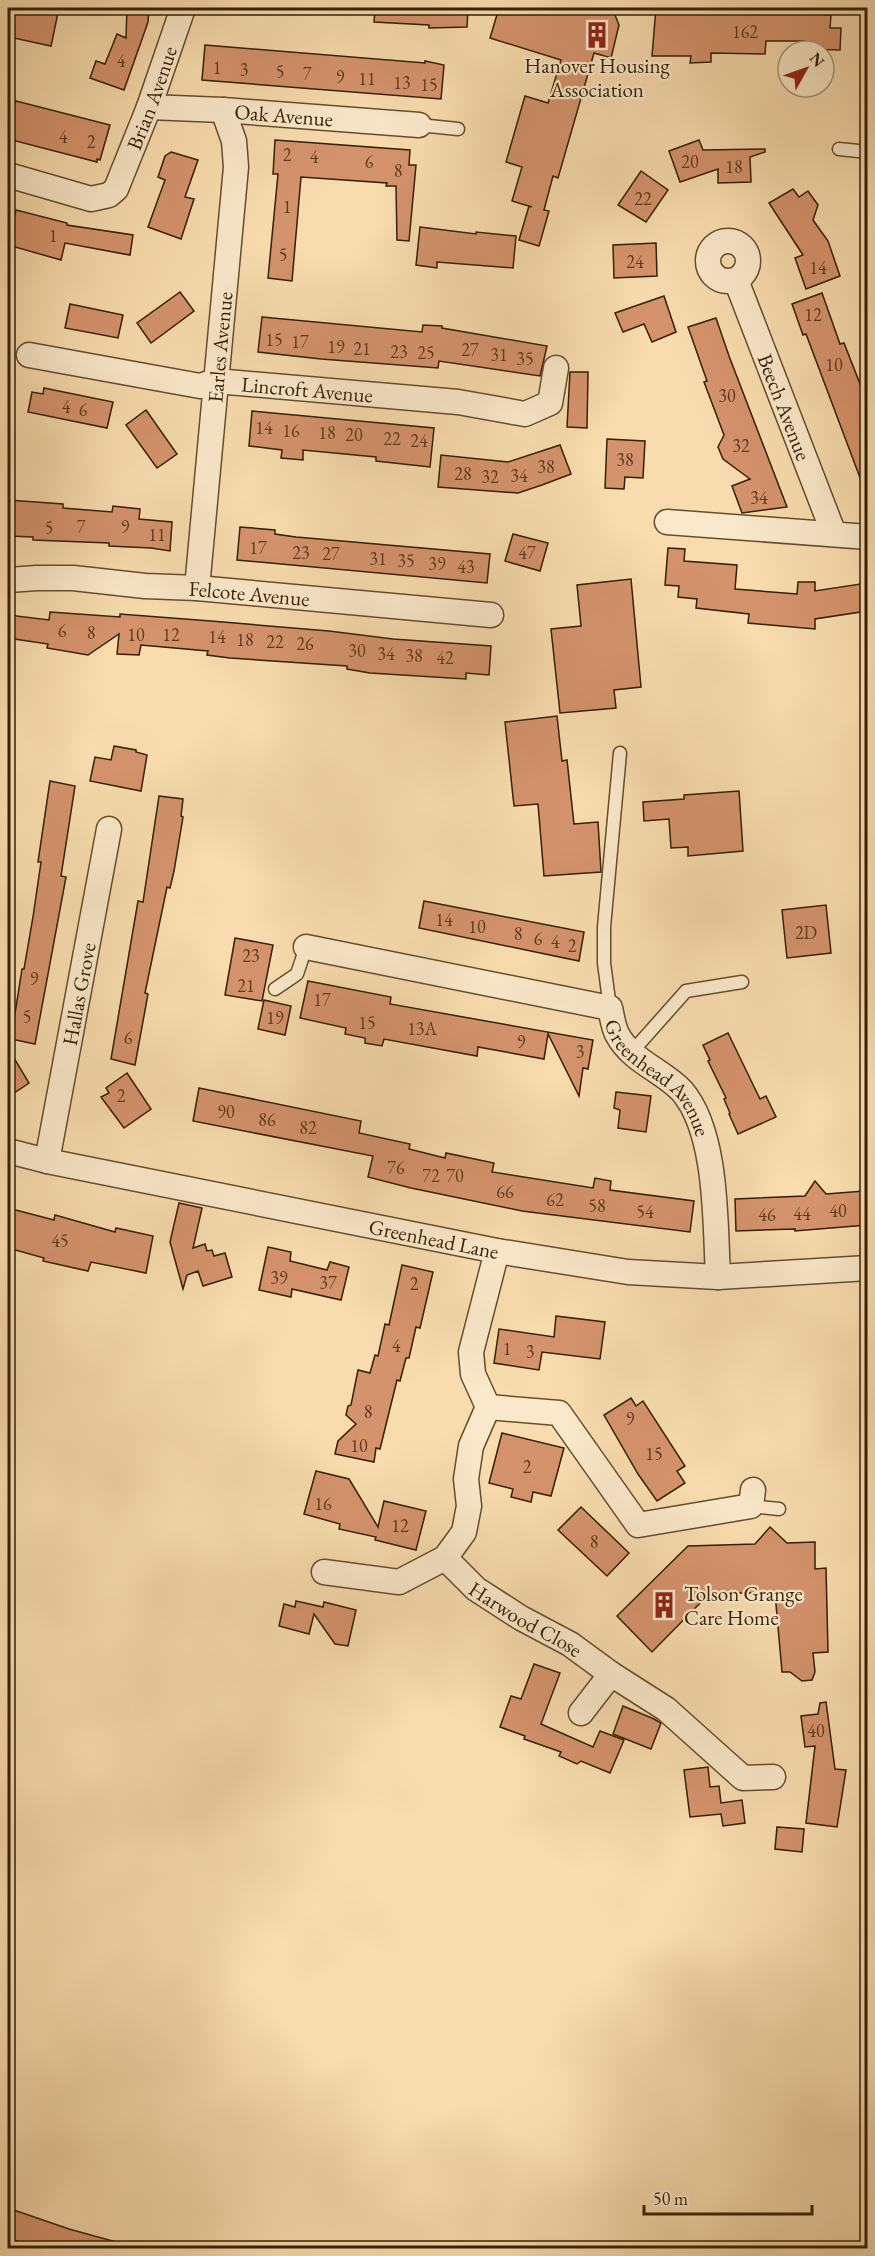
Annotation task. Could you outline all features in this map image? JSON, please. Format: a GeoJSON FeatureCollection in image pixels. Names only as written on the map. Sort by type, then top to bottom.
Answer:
{"type":"FeatureCollection","features":[{"type":"Feature","properties":{"kind":"street","name":"Brian Avenue"},"geometry":{"type":"LineString","coordinates":[[8,175],[91,199],[110,195],[116,189],[183,8]]}},
{"type":"Feature","properties":{"kind":"street","name":"Oak Avenue"},"geometry":{"type":"LineString","coordinates":[[148,107],[223,110],[419,125]]}},
{"type":"Feature","properties":{"kind":"street","name":"Earles Avenue"},"geometry":{"type":"LineString","coordinates":[[197,588],[237,167],[234,141],[223,110]]}},
{"type":"Feature","properties":{"kind":"street","name":"Beech Avenue"},"geometry":{"type":"LineString","coordinates":[[736,280],[834,534]]}},
{"type":"Feature","properties":{"kind":"street","name":"Lincroft Avenue"},"geometry":{"type":"LineString","coordinates":[[29,355],[200,386],[216,381],[458,402],[525,414],[550,403],[556,368]]}},
{"type":"Feature","properties":{"kind":"street"},"geometry":{"type":"LineString","coordinates":[[667,522],[867,537]]}},
{"type":"Feature","properties":{"kind":"street","name":"Felcote Avenue"},"geometry":{"type":"LineString","coordinates":[[8,580],[73,578],[491,615]]}},
{"type":"Feature","properties":{"kind":"street","name":"Hallas Grove"},"geometry":{"type":"LineString","coordinates":[[47,1161],[109,829]]}},
{"type":"Feature","properties":{"kind":"street","name":"Greenhead Avenue"},"geometry":{"type":"LineString","coordinates":[[306,947],[610,1008],[617,1034],[631,1053],[682,1091],[698,1117],[712,1181],[718,1277]]}},
{"type":"Feature","properties":{"kind":"street","name":"Greenhead Lane"},"geometry":{"type":"LineString","coordinates":[[8,1151],[47,1161],[497,1251],[628,1272],[718,1277],[867,1268]]}},
{"type":"Feature","properties":{"kind":"street"},"geometry":{"type":"LineString","coordinates":[[324,1572],[399,1582],[445,1558],[464,1532],[469,1506],[466,1479],[471,1446],[488,1407],[473,1374],[471,1352],[497,1251]]}},
{"type":"Feature","properties":{"kind":"street"},"geometry":{"type":"LineString","coordinates":[[488,1407],[559,1413],[638,1525],[752,1498]]}},
{"type":"Feature","properties":{"kind":"street","name":"Harwood Close"},"geometry":{"type":"LineString","coordinates":[[445,1558],[476,1589],[520,1618],[570,1644],[611,1674],[666,1709],[743,1778],[773,1777]]}},
{"type":"Feature","properties":{"kind":"street"},"geometry":{"type":"LineString","coordinates":[[581,1713],[611,1674]]}},
{"type":"Feature","properties":{"kind":"lane"},"geometry":{"type":"LineString","coordinates":[[419,125],[458,129]]}},
{"type":"Feature","properties":{"kind":"lane"},"geometry":{"type":"LineString","coordinates":[[840,149],[867,152]]}},
{"type":"Feature","properties":{"kind":"lane"},"geometry":{"type":"LineString","coordinates":[[610,1008],[604,963],[604,927],[620,753]]}},
{"type":"Feature","properties":{"kind":"lane"},"geometry":{"type":"LineString","coordinates":[[275,989],[297,974],[306,947]]}},
{"type":"Feature","properties":{"kind":"lane"},"geometry":{"type":"LineString","coordinates":[[631,1053],[686,991],[742,982]]}},
{"type":"Feature","properties":{"kind":"lane"},"geometry":{"type":"LineString","coordinates":[[752,1498],[779,1509]]}},
{"type":"Feature","properties":{"kind":"building"},"geometry":{"type":"Polygon","coordinates":[[[15,8],[59,8],[51,46],[9,37],[15,8]]]}},
{"type":"Feature","properties":{"kind":"building"},"geometry":{"type":"Polygon","coordinates":[[[127,8],[149,8],[148,22],[124,90],[90,78],[96,61],[105,64],[117,34],[126,38],[127,8]]]}},
{"type":"Feature","properties":{"kind":"building"},"geometry":{"type":"Polygon","coordinates":[[[375,8],[468,8],[467,27],[429,28],[429,25],[374,22],[375,8]]]}},
{"type":"Feature","properties":{"kind":"building"},"geometry":{"type":"Polygon","coordinates":[[[499,8],[562,8],[580,13],[591,8],[602,8],[613,10],[619,25],[611,58],[594,53],[558,178],[553,176],[544,210],[549,211],[539,246],[519,240],[529,206],[512,201],[522,167],[506,162],[525,96],[548,103],[561,60],[490,38],[499,8]]]}},
{"type":"Feature","properties":{"kind":"building"},"geometry":{"type":"Polygon","coordinates":[[[656,8],[824,8],[824,15],[831,15],[830,28],[841,28],[840,50],[836,50],[836,39],[776,39],[776,41],[766,41],[765,54],[711,53],[711,62],[690,63],[691,56],[652,56],[656,8]]]}},
{"type":"Feature","properties":{"kind":"building"},"geometry":{"type":"Polygon","coordinates":[[[205,45],[425,63],[425,61],[444,65],[441,99],[202,80],[205,45]]]}},
{"type":"Feature","properties":{"kind":"building"},"geometry":{"type":"Polygon","coordinates":[[[16,101],[110,125],[100,160],[97,159],[97,162],[8,139],[8,106],[13,108],[16,101]]]}},
{"type":"Feature","properties":{"kind":"building"},"geometry":{"type":"Polygon","coordinates":[[[275,140],[410,150],[409,165],[416,165],[409,241],[397,240],[396,186],[386,186],[387,183],[301,177],[292,281],[268,278],[278,174],[273,174],[275,140]]]}},
{"type":"Feature","properties":{"kind":"building"},"geometry":{"type":"Polygon","coordinates":[[[699,140],[703,150],[765,149],[765,152],[750,157],[751,182],[718,183],[718,169],[680,182],[669,151],[699,140]]]}},
{"type":"Feature","properties":{"kind":"building"},"geometry":{"type":"Polygon","coordinates":[[[171,152],[198,160],[185,197],[194,199],[181,239],[148,227],[165,180],[158,177],[165,156],[171,152]]]}},
{"type":"Feature","properties":{"kind":"building"},"geometry":{"type":"Polygon","coordinates":[[[641,171],[668,190],[646,222],[618,205],[641,171]]]}},
{"type":"Feature","properties":{"kind":"building"},"geometry":{"type":"Polygon","coordinates":[[[793,189],[799,197],[808,191],[818,205],[813,220],[828,241],[840,276],[806,289],[795,258],[803,255],[769,203],[793,189]]]}},
{"type":"Feature","properties":{"kind":"building"},"geometry":{"type":"Polygon","coordinates":[[[16,210],[67,223],[67,225],[133,235],[130,255],[65,243],[61,260],[8,245],[16,210]]]}},
{"type":"Feature","properties":{"kind":"building"},"geometry":{"type":"Polygon","coordinates":[[[420,227],[516,236],[513,268],[437,262],[437,268],[416,265],[420,227]]]}},
{"type":"Feature","properties":{"kind":"building"},"geometry":{"type":"Polygon","coordinates":[[[656,243],[657,276],[614,278],[613,245],[656,243]]]}},
{"type":"Feature","properties":{"kind":"building"},"geometry":{"type":"Polygon","coordinates":[[[180,292],[194,311],[151,343],[137,323],[180,292]]]}},
{"type":"Feature","properties":{"kind":"building"},"geometry":{"type":"Polygon","coordinates":[[[822,293],[840,344],[844,343],[864,394],[867,392],[867,490],[865,491],[806,334],[803,335],[792,304],[822,293]]]}},
{"type":"Feature","properties":{"kind":"building"},"geometry":{"type":"Polygon","coordinates":[[[664,296],[676,332],[652,342],[644,324],[623,332],[615,313],[664,296]]]}},
{"type":"Feature","properties":{"kind":"building"},"geometry":{"type":"Polygon","coordinates":[[[70,304],[123,315],[118,338],[65,328],[70,304]]]}},
{"type":"Feature","properties":{"kind":"building"},"geometry":{"type":"Polygon","coordinates":[[[262,317],[422,332],[423,325],[442,326],[442,328],[547,346],[540,376],[439,361],[438,368],[321,359],[258,352],[262,317]]]}},
{"type":"Feature","properties":{"kind":"building"},"geometry":{"type":"Polygon","coordinates":[[[716,318],[787,507],[742,513],[732,486],[750,479],[723,459],[718,447],[724,435],[704,382],[707,381],[688,327],[716,318]]]}},
{"type":"Feature","properties":{"kind":"building"},"geometry":{"type":"Polygon","coordinates":[[[570,372],[588,372],[587,428],[567,427],[570,372]]]}},
{"type":"Feature","properties":{"kind":"building"},"geometry":{"type":"Polygon","coordinates":[[[44,388],[113,402],[107,428],[28,412],[32,392],[43,394],[44,388]]]}},
{"type":"Feature","properties":{"kind":"building"},"geometry":{"type":"Polygon","coordinates":[[[146,410],[177,454],[157,468],[126,425],[146,410]]]}},
{"type":"Feature","properties":{"kind":"building"},"geometry":{"type":"Polygon","coordinates":[[[252,411],[434,428],[430,467],[376,461],[376,457],[303,450],[303,460],[281,458],[282,450],[249,446],[252,411]]]}},
{"type":"Feature","properties":{"kind":"building"},"geometry":{"type":"Polygon","coordinates":[[[607,439],[645,441],[643,478],[625,477],[624,489],[605,488],[607,439]]]}},
{"type":"Feature","properties":{"kind":"building"},"geometry":{"type":"Polygon","coordinates":[[[560,445],[571,474],[542,485],[518,493],[438,487],[441,455],[508,462],[560,445]]]}},
{"type":"Feature","properties":{"kind":"building"},"geometry":{"type":"Polygon","coordinates":[[[8,500],[63,504],[63,508],[112,512],[113,506],[140,509],[139,519],[172,522],[170,551],[109,546],[109,543],[33,540],[33,537],[8,536],[8,500]]]}},
{"type":"Feature","properties":{"kind":"building"},"geometry":{"type":"Polygon","coordinates":[[[240,527],[275,530],[275,534],[296,537],[490,554],[487,583],[237,560],[240,527]]]}},
{"type":"Feature","properties":{"kind":"building"},"geometry":{"type":"Polygon","coordinates":[[[513,534],[548,543],[540,571],[505,561],[513,534]]]}},
{"type":"Feature","properties":{"kind":"building"},"geometry":{"type":"Polygon","coordinates":[[[668,548],[685,549],[684,561],[737,565],[735,589],[797,594],[798,582],[815,582],[815,591],[867,583],[867,611],[815,619],[815,629],[748,623],[749,614],[696,608],[697,599],[678,597],[679,586],[665,585],[668,548]]]}},
{"type":"Feature","properties":{"kind":"building"},"geometry":{"type":"Polygon","coordinates":[[[631,579],[641,687],[614,690],[616,708],[560,713],[551,629],[581,626],[577,585],[631,579]]]}},
{"type":"Feature","properties":{"kind":"building"},"geometry":{"type":"Polygon","coordinates":[[[50,612],[120,617],[120,614],[211,621],[491,646],[489,675],[466,673],[466,679],[370,673],[347,669],[347,666],[230,658],[207,655],[208,651],[141,645],[139,655],[117,654],[119,634],[88,655],[47,648],[48,644],[8,638],[9,615],[49,620],[50,612]]]}},
{"type":"Feature","properties":{"kind":"building"},"geometry":{"type":"Polygon","coordinates":[[[557,716],[562,761],[567,760],[574,824],[598,822],[601,872],[544,876],[538,804],[514,806],[505,722],[557,716]]]}},
{"type":"Feature","properties":{"kind":"building"},"geometry":{"type":"Polygon","coordinates":[[[114,746],[136,750],[136,752],[147,755],[141,791],[90,781],[95,757],[111,760],[114,746]]]}},
{"type":"Feature","properties":{"kind":"building"},"geometry":{"type":"Polygon","coordinates":[[[50,781],[75,786],[61,876],[66,877],[35,1044],[11,1039],[33,917],[41,862],[38,862],[50,781]]]}},
{"type":"Feature","properties":{"kind":"building"},"geometry":{"type":"Polygon","coordinates":[[[739,791],[743,851],[688,856],[688,847],[671,848],[669,819],[644,821],[643,802],[684,799],[684,795],[739,791]]]}},
{"type":"Feature","properties":{"kind":"building"},"geometry":{"type":"Polygon","coordinates":[[[159,796],[183,799],[181,816],[183,817],[174,871],[170,888],[167,887],[145,993],[148,994],[135,1065],[111,1059],[138,901],[143,902],[159,796]]]}},
{"type":"Feature","properties":{"kind":"building"},"geometry":{"type":"Polygon","coordinates":[[[424,901],[584,932],[579,961],[419,928],[424,901]]]}},
{"type":"Feature","properties":{"kind":"building"},"geometry":{"type":"Polygon","coordinates":[[[826,905],[831,953],[787,958],[782,910],[826,905]]]}},
{"type":"Feature","properties":{"kind":"building"},"geometry":{"type":"Polygon","coordinates":[[[235,938],[273,945],[262,1001],[225,995],[235,938]]]}},
{"type":"Feature","properties":{"kind":"building"},"geometry":{"type":"Polygon","coordinates":[[[308,981],[391,997],[390,1004],[593,1040],[588,1069],[583,1068],[579,1096],[548,1034],[544,1059],[478,1047],[477,1056],[384,1039],[382,1046],[365,1043],[365,1038],[345,1034],[346,1028],[300,1018],[308,981]]]}},
{"type":"Feature","properties":{"kind":"building"},"geometry":{"type":"Polygon","coordinates":[[[264,1000],[291,1006],[285,1035],[258,1029],[264,1000]]]}},
{"type":"Feature","properties":{"kind":"building"},"geometry":{"type":"Polygon","coordinates":[[[728,1033],[760,1099],[766,1096],[776,1117],[738,1134],[724,1099],[726,1098],[703,1045],[728,1033]]]}},
{"type":"Feature","properties":{"kind":"building"},"geometry":{"type":"Polygon","coordinates":[[[8,1048],[29,1083],[8,1097],[8,1048]]]}},
{"type":"Feature","properties":{"kind":"building"},"geometry":{"type":"Polygon","coordinates":[[[127,1073],[151,1109],[124,1128],[101,1097],[109,1093],[106,1088],[127,1073]]]}},
{"type":"Feature","properties":{"kind":"building"},"geometry":{"type":"Polygon","coordinates":[[[199,1088],[361,1121],[359,1133],[410,1144],[409,1149],[445,1158],[446,1153],[494,1163],[492,1172],[593,1188],[595,1178],[611,1181],[610,1190],[694,1201],[690,1232],[522,1211],[368,1177],[373,1156],[193,1121],[199,1088]]]}},
{"type":"Feature","properties":{"kind":"building"},"geometry":{"type":"Polygon","coordinates":[[[616,1092],[651,1096],[646,1132],[618,1128],[620,1110],[614,1108],[616,1092]]]}},
{"type":"Feature","properties":{"kind":"building"},"geometry":{"type":"Polygon","coordinates":[[[815,1181],[826,1194],[864,1191],[867,1225],[795,1231],[795,1229],[736,1231],[735,1199],[805,1196],[815,1181]]]}},
{"type":"Feature","properties":{"kind":"building"},"geometry":{"type":"Polygon","coordinates":[[[179,1203],[202,1208],[193,1248],[205,1244],[207,1251],[212,1250],[214,1256],[225,1253],[232,1277],[203,1286],[198,1271],[187,1275],[183,1289],[170,1242],[179,1203]]]}},
{"type":"Feature","properties":{"kind":"building"},"geometry":{"type":"Polygon","coordinates":[[[8,1208],[54,1220],[55,1215],[115,1232],[116,1228],[153,1236],[146,1273],[91,1262],[88,1271],[43,1261],[44,1258],[8,1248],[8,1208]]]}},
{"type":"Feature","properties":{"kind":"building"},"geometry":{"type":"Polygon","coordinates":[[[268,1247],[291,1252],[290,1261],[327,1270],[330,1262],[349,1267],[341,1300],[292,1289],[291,1297],[259,1290],[268,1247]]]}},
{"type":"Feature","properties":{"kind":"building"},"geometry":{"type":"Polygon","coordinates":[[[402,1265],[433,1272],[420,1328],[416,1327],[409,1358],[406,1358],[400,1381],[397,1380],[380,1449],[376,1448],[374,1462],[335,1454],[338,1441],[356,1424],[346,1415],[348,1406],[351,1405],[358,1370],[370,1373],[375,1355],[378,1356],[385,1324],[389,1325],[402,1265]]]}},
{"type":"Feature","properties":{"kind":"building"},"geometry":{"type":"Polygon","coordinates":[[[556,1316],[605,1322],[600,1359],[542,1352],[539,1370],[494,1363],[499,1329],[554,1337],[556,1316]]]}},
{"type":"Feature","properties":{"kind":"building"},"geometry":{"type":"Polygon","coordinates":[[[631,1398],[636,1406],[643,1401],[685,1466],[677,1471],[685,1483],[657,1501],[638,1474],[604,1415],[631,1398]]]}},
{"type":"Feature","properties":{"kind":"building"},"geometry":{"type":"Polygon","coordinates":[[[502,1433],[564,1448],[551,1496],[533,1492],[531,1502],[511,1497],[513,1489],[489,1483],[502,1433]]]}},
{"type":"Feature","properties":{"kind":"building"},"geometry":{"type":"Polygon","coordinates":[[[316,1471],[349,1479],[378,1527],[384,1501],[426,1511],[416,1550],[375,1540],[376,1537],[339,1529],[340,1524],[304,1514],[316,1471]]]}},
{"type":"Feature","properties":{"kind":"building"},"geometry":{"type":"Polygon","coordinates":[[[581,1507],[629,1553],[607,1576],[558,1530],[581,1507]]]}},
{"type":"Feature","properties":{"kind":"building","name":"Tolson Grange Care Home"},"geometry":{"type":"Polygon","coordinates":[[[770,1527],[787,1543],[815,1542],[815,1569],[826,1568],[828,1652],[813,1653],[815,1672],[812,1680],[802,1681],[790,1672],[782,1672],[775,1593],[710,1593],[652,1652],[617,1616],[688,1546],[755,1544],[770,1527]]]}},
{"type":"Feature","properties":{"kind":"building"},"geometry":{"type":"Polygon","coordinates":[[[296,1601],[323,1607],[324,1602],[356,1610],[348,1646],[335,1644],[314,1614],[309,1634],[279,1626],[284,1604],[295,1607],[296,1601]]]}},
{"type":"Feature","properties":{"kind":"building"},"geometry":{"type":"Polygon","coordinates":[[[534,1664],[560,1673],[541,1724],[593,1747],[600,1731],[624,1740],[610,1773],[581,1761],[577,1764],[559,1756],[561,1752],[524,1739],[525,1736],[500,1727],[511,1696],[521,1699],[534,1664]]]}},
{"type":"Feature","properties":{"kind":"building"},"geometry":{"type":"Polygon","coordinates":[[[826,1702],[835,1769],[846,1770],[837,1827],[806,1823],[815,1746],[805,1747],[801,1716],[818,1714],[820,1703],[826,1702]]]}},
{"type":"Feature","properties":{"kind":"building"},"geometry":{"type":"Polygon","coordinates":[[[623,1706],[661,1723],[651,1749],[613,1734],[623,1706]]]}},
{"type":"Feature","properties":{"kind":"building"},"geometry":{"type":"Polygon","coordinates":[[[708,1767],[710,1787],[719,1786],[721,1803],[742,1800],[745,1823],[723,1826],[721,1814],[690,1817],[684,1770],[708,1767]]]}},
{"type":"Feature","properties":{"kind":"building"},"geometry":{"type":"Polygon","coordinates":[[[777,1827],[804,1829],[802,1852],[775,1849],[777,1827]]]}},
{"type":"Feature","properties":{"kind":"building"},"geometry":{"type":"Polygon","coordinates":[[[8,2208],[69,2229],[120,2243],[120,2248],[38,2248],[8,2238],[8,2208]]]}},
{"type":"Feature","properties":{"kind":"place","name":"Hanover Housing Association"},"geometry":{"type":"Point","coordinates":[597,35]}},
{"type":"Feature","properties":{"kind":"place","name":"Tolson Grange Care Home"},"geometry":{"type":"Point","coordinates":[664,1605]}}]}
